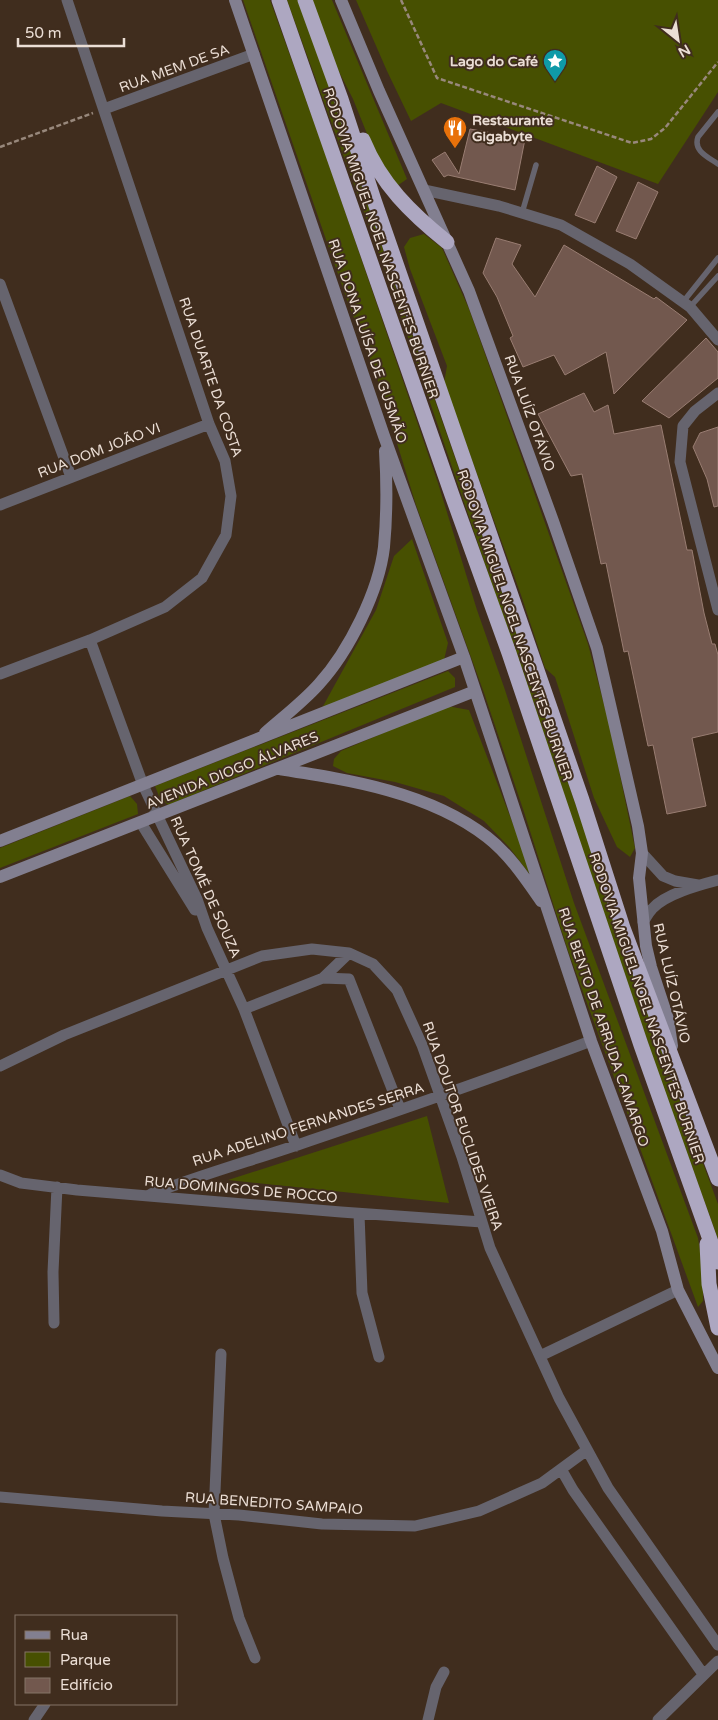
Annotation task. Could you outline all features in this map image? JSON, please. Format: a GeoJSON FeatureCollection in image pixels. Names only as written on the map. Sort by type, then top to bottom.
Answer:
{"type":"FeatureCollection","features":[{"type":"Feature","properties":{"kind":"highway","name":"RODOVIA MIGUEL NOEL NASCENTES BURNIER"},"geometry":{"type":"LineString","coordinates":[[279,0],[452,495],[510,653],[641,1045],[718,1262]]}},
{"type":"Feature","properties":{"kind":"highway","name":"RODOVIA MIGUEL NOEL NASCENTES BURNIER"},"geometry":{"type":"LineString","coordinates":[[305,0],[341,99],[374,200],[579,791],[624,928],[718,1179]]}},
{"type":"Feature","properties":{"kind":"highway"},"geometry":{"type":"LineString","coordinates":[[341,99],[369,154],[390,188],[410,210],[447,242]]}},
{"type":"Feature","properties":{"kind":"highway"},"geometry":{"type":"LineString","coordinates":[[706,1225],[709,1284],[718,1328]]}},
{"type":"Feature","properties":{"kind":"street","name":"RUA DUARTE DA COSTA"},"geometry":{"type":"LineString","coordinates":[[0,674],[90,640],[165,607],[202,578],[226,535],[232,496],[225,461],[210,424],[68,0]]}},
{"type":"Feature","properties":{"kind":"street","name":"RUA DONA LUÍSA DE GUSMÃO"},"geometry":{"type":"LineString","coordinates":[[235,0],[384,436],[475,691]]}},
{"type":"Feature","properties":{"kind":"street","name":"RUA LUÍZ OTÁVIO"},"geometry":{"type":"LineString","coordinates":[[341,0],[390,117],[469,291],[553,520],[597,648],[632,798],[642,853],[639,878],[643,922],[651,967],[668,1019],[674,1061]]}},
{"type":"Feature","properties":{"kind":"street","name":"RUA MEM DE SA"},"geometry":{"type":"LineString","coordinates":[[104,109],[254,54]]}},
{"type":"Feature","properties":{"kind":"street"},"geometry":{"type":"LineString","coordinates":[[424,190],[499,206],[561,225],[630,264],[686,304],[718,340]]}},
{"type":"Feature","properties":{"kind":"street"},"geometry":{"type":"LineString","coordinates":[[0,284],[70,477]]}},
{"type":"Feature","properties":{"kind":"street"},"geometry":{"type":"LineString","coordinates":[[718,393],[695,411],[683,426],[680,462],[718,610]]}},
{"type":"Feature","properties":{"kind":"street","name":"RUA DOM JOÃO VI"},"geometry":{"type":"LineString","coordinates":[[0,505],[210,424]]}},
{"type":"Feature","properties":{"kind":"street"},"geometry":{"type":"LineString","coordinates":[[259,738],[319,684],[350,643],[372,592],[384,549],[388,495],[384,436]]}},
{"type":"Feature","properties":{"kind":"street","name":"RUA TOMÉ DE SOUZA"},"geometry":{"type":"LineString","coordinates":[[90,640],[143,785],[197,900],[207,928],[244,1009],[296,1146]]}},
{"type":"Feature","properties":{"kind":"street","name":"AVENIDA DIOGO ÁLVARES"},"geometry":{"type":"LineString","coordinates":[[0,841],[464,657]]}},
{"type":"Feature","properties":{"kind":"street","name":"AVENIDA DIOGO ÁLVARES"},"geometry":{"type":"LineString","coordinates":[[0,877],[141,823],[394,721],[475,691]]}},
{"type":"Feature","properties":{"kind":"street","name":"RUA BENTO DE ARRUDA CAMARGO"},"geometry":{"type":"LineString","coordinates":[[475,691],[591,1041],[662,1232],[678,1290],[718,1368]]}},
{"type":"Feature","properties":{"kind":"street"},"geometry":{"type":"LineString","coordinates":[[279,768],[365,785],[415,799],[456,817],[487,837],[516,865],[547,911]]}},
{"type":"Feature","properties":{"kind":"street"},"geometry":{"type":"LineString","coordinates":[[141,823],[207,928]]}},
{"type":"Feature","properties":{"kind":"street"},"geometry":{"type":"LineString","coordinates":[[642,853],[663,876],[675,881],[698,885]]}},
{"type":"Feature","properties":{"kind":"street"},"geometry":{"type":"LineString","coordinates":[[643,922],[653,908],[668,898],[698,885],[718,880]]}},
{"type":"Feature","properties":{"kind":"street","name":"RUA DOUTOR EUCLIDES VIEIRA"},"geometry":{"type":"LineString","coordinates":[[0,1066],[64,1035],[262,956],[312,949],[349,953],[373,964],[397,990],[422,1045],[490,1248],[559,1398],[608,1488],[718,1645]]}},
{"type":"Feature","properties":{"kind":"street"},"geometry":{"type":"LineString","coordinates":[[244,1009],[323,978],[349,953]]}},
{"type":"Feature","properties":{"kind":"street"},"geometry":{"type":"LineString","coordinates":[[323,978],[349,979],[400,1109]]}},
{"type":"Feature","properties":{"kind":"street","name":"RUA ADELINO FERNANDES SERRA"},"geometry":{"type":"LineString","coordinates":[[147,1196],[190,1179],[296,1146],[440,1096],[591,1041]]}},
{"type":"Feature","properties":{"kind":"street","name":"RUA DOMINGOS DE ROCCO"},"geometry":{"type":"LineString","coordinates":[[0,1175],[22,1183],[147,1196],[482,1222]]}},
{"type":"Feature","properties":{"kind":"street"},"geometry":{"type":"LineString","coordinates":[[54,1323],[53,1272],[57,1187]]}},
{"type":"Feature","properties":{"kind":"street"},"geometry":{"type":"LineString","coordinates":[[360,1214],[362,1293],[379,1358]]}},
{"type":"Feature","properties":{"kind":"street"},"geometry":{"type":"LineString","coordinates":[[540,1356],[678,1290]]}},
{"type":"Feature","properties":{"kind":"street"},"geometry":{"type":"LineString","coordinates":[[221,1354],[214,1514],[223,1558],[239,1618],[255,1658]]}},
{"type":"Feature","properties":{"kind":"street","name":"RUA BENEDITO SAMPAIO"},"geometry":{"type":"LineString","coordinates":[[0,1498],[322,1524],[415,1526],[479,1511],[542,1483],[587,1450]]}},
{"type":"Feature","properties":{"kind":"street"},"geometry":{"type":"LineString","coordinates":[[561,1469],[573,1490],[703,1674]]}},
{"type":"Feature","properties":{"kind":"street"},"geometry":{"type":"LineString","coordinates":[[658,1720],[718,1661]]}},
{"type":"Feature","properties":{"kind":"street"},"geometry":{"type":"LineString","coordinates":[[428,1720],[436,1687],[444,1672]]}},
{"type":"Feature","properties":{"kind":"street"},"geometry":{"type":"LineString","coordinates":[[34,1720],[43,1705]]}},
{"type":"Feature","properties":{"kind":"lane"},"geometry":{"type":"LineString","coordinates":[[718,112],[696,142],[700,151],[718,164]]}},
{"type":"Feature","properties":{"kind":"lane"},"geometry":{"type":"LineString","coordinates":[[522,213],[536,165]]}},
{"type":"Feature","properties":{"kind":"lane"},"geometry":{"type":"LineString","coordinates":[[686,304],[718,258]]}},
{"type":"Feature","properties":{"kind":"lane"},"geometry":{"type":"LineString","coordinates":[[686,304],[718,276]]}},
{"type":"Feature","properties":{"kind":"path"},"geometry":{"type":"LineString","coordinates":[[401,0],[437,78],[632,143],[650,139],[665,128],[718,62]]}},
{"type":"Feature","properties":{"kind":"path"},"geometry":{"type":"LineString","coordinates":[[0,147],[104,109]]}},
{"type":"Feature","properties":{"kind":"green space"},"geometry":{"type":"Polygon","coordinates":[[[243,0],[270,0],[324,150],[438,483],[477,610],[574,903],[698,1238],[703,1271],[703,1301],[698,1307],[568,951],[484,693],[416,505],[376,375],[347,300],[243,0]]]}},
{"type":"Feature","properties":{"kind":"green space"},"geometry":{"type":"Polygon","coordinates":[[[287,0],[298,0],[358,165],[385,257],[665,1061],[718,1204],[718,1239],[662,1084],[386,273],[287,0]]]}},
{"type":"Feature","properties":{"kind":"green space"},"geometry":{"type":"Polygon","coordinates":[[[311,0],[332,0],[407,179],[394,188],[374,151],[353,99],[333,60],[311,0]]]}},
{"type":"Feature","properties":{"kind":"green space","name":"Lago do Café"},"geometry":{"type":"Polygon","coordinates":[[[356,0],[718,0],[718,92],[658,184],[441,103],[411,121],[356,0]]]}},
{"type":"Feature","properties":{"kind":"green space"},"geometry":{"type":"Polygon","coordinates":[[[424,234],[442,248],[469,309],[588,644],[610,727],[635,848],[630,857],[617,847],[594,798],[555,677],[545,668],[521,595],[444,383],[447,366],[410,269],[404,247],[410,238],[424,234]]]}},
{"type":"Feature","properties":{"kind":"green space"},"geometry":{"type":"Polygon","coordinates":[[[412,539],[448,643],[444,660],[322,708],[376,610],[394,556],[412,539]]]}},
{"type":"Feature","properties":{"kind":"green space"},"geometry":{"type":"Polygon","coordinates":[[[448,671],[455,678],[455,687],[168,805],[159,796],[155,786],[448,671]]]}},
{"type":"Feature","properties":{"kind":"green space"},"geometry":{"type":"Polygon","coordinates":[[[447,706],[469,710],[535,881],[509,847],[484,821],[444,796],[395,782],[347,773],[333,766],[334,759],[341,751],[447,706]]]}},
{"type":"Feature","properties":{"kind":"green space"},"geometry":{"type":"Polygon","coordinates":[[[130,796],[137,804],[138,814],[0,868],[0,848],[130,796]]]}},
{"type":"Feature","properties":{"kind":"green space"},"geometry":{"type":"Polygon","coordinates":[[[427,1116],[449,1203],[228,1180],[427,1116]]]}},
{"type":"Feature","properties":{"kind":"building"},"geometry":{"type":"Polygon","coordinates":[[[470,129],[525,139],[515,190],[448,175],[444,177],[432,160],[445,152],[459,174],[470,129]]]}},
{"type":"Feature","properties":{"kind":"building"},"geometry":{"type":"Polygon","coordinates":[[[597,166],[617,177],[595,223],[575,215],[597,166]]]}},
{"type":"Feature","properties":{"kind":"building"},"geometry":{"type":"Polygon","coordinates":[[[638,182],[658,192],[636,239],[616,231],[638,182]]]}},
{"type":"Feature","properties":{"kind":"building"},"geometry":{"type":"Polygon","coordinates":[[[496,238],[521,245],[512,264],[535,297],[564,245],[654,299],[656,297],[687,320],[614,394],[606,352],[565,375],[554,355],[523,367],[510,338],[513,336],[497,297],[483,273],[496,238]]]}},
{"type":"Feature","properties":{"kind":"building"},"geometry":{"type":"Polygon","coordinates":[[[706,338],[718,352],[718,378],[669,418],[642,401],[706,338]]]}},
{"type":"Feature","properties":{"kind":"building"},"geometry":{"type":"Polygon","coordinates":[[[584,393],[594,412],[608,405],[614,434],[661,425],[687,550],[692,550],[704,613],[712,644],[715,644],[718,655],[718,732],[692,738],[706,806],[667,814],[653,745],[648,746],[628,651],[624,652],[606,563],[601,564],[582,474],[571,476],[538,414],[584,393]]]}},
{"type":"Feature","properties":{"kind":"building"},"geometry":{"type":"Polygon","coordinates":[[[718,427],[718,506],[714,507],[707,479],[693,447],[700,433],[718,427]]]}},
{"type":"Feature","properties":{"kind":"place","name":"Lago do Café"},"geometry":{"type":"Point","coordinates":[555,82]}},
{"type":"Feature","properties":{"kind":"place","name":"Restaurante Gigabyte"},"geometry":{"type":"Point","coordinates":[455,149]}}]}
